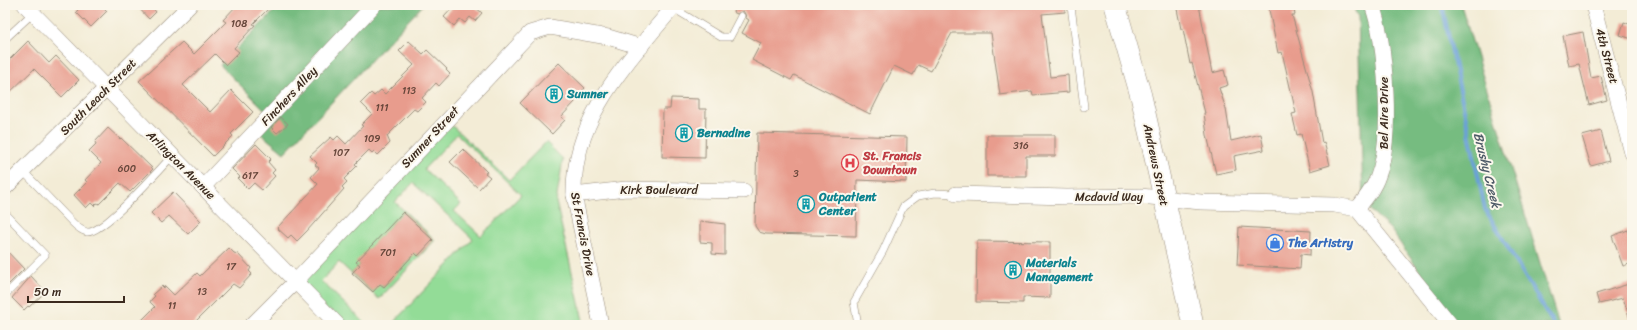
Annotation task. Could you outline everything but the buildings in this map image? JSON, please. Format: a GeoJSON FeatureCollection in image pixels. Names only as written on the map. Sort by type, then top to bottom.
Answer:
{"type":"FeatureCollection","features":[{"type":"Feature","properties":{"kind":"street","name":"South Leach Street"},"geometry":{"type":"LineString","coordinates":[[5,188],[190,5]]}},
{"type":"Feature","properties":{"kind":"street","name":"Finchers Alley"},"geometry":{"type":"LineString","coordinates":[[203,187],[374,5]]}},
{"type":"Feature","properties":{"kind":"street","name":"Andrews Street"},"geometry":{"type":"LineString","coordinates":[[1116,5],[1141,96],[1163,199],[1193,325]]}},
{"type":"Feature","properties":{"kind":"street","name":"Bel Aire Drive"},"geometry":{"type":"LineString","coordinates":[[1357,209],[1378,176],[1383,158],[1385,142],[1386,88],[1381,44],[1372,5]]}},
{"type":"Feature","properties":{"kind":"street","name":"4th Street"},"geometry":{"type":"LineString","coordinates":[[1593,5],[1632,153]]}},
{"type":"Feature","properties":{"kind":"street","name":"St Francis Drive"},"geometry":{"type":"LineString","coordinates":[[601,325],[574,195],[575,164],[587,126],[609,88],[674,6]]}},
{"type":"Feature","properties":{"kind":"street","name":"Arlington Avenue"},"geometry":{"type":"LineString","coordinates":[[29,9],[338,325]]}},
{"type":"Feature","properties":{"kind":"street","name":"Sumner Street"},"geometry":{"type":"LineString","coordinates":[[252,325],[295,282],[504,58],[530,33],[550,27],[608,37],[640,47]]}},
{"type":"Feature","properties":{"kind":"street","name":"Kirk Boulevard"},"geometry":{"type":"LineString","coordinates":[[574,195],[626,189],[744,191]]}},
{"type":"Feature","properties":{"kind":"street","name":"Mcdavid Way"},"geometry":{"type":"LineString","coordinates":[[956,194],[1067,197],[1140,196],[1201,202],[1335,205],[1357,209]]}},
{"type":"Feature","properties":{"kind":"street"},"geometry":{"type":"LineString","coordinates":[[1357,209],[1451,325]]}},
{"type":"Feature","properties":{"kind":"lane"},"geometry":{"type":"LineString","coordinates":[[674,6],[721,37],[730,37],[741,16]]}},
{"type":"Feature","properties":{"kind":"lane"},"geometry":{"type":"LineString","coordinates":[[1071,6],[1084,107]]}},
{"type":"Feature","properties":{"kind":"lane"},"geometry":{"type":"LineString","coordinates":[[5,39],[29,9]]}},
{"type":"Feature","properties":{"kind":"lane"},"geometry":{"type":"LineString","coordinates":[[23,171],[76,225],[87,232],[92,231],[112,219],[172,156]]}},
{"type":"Feature","properties":{"kind":"lane"},"geometry":{"type":"LineString","coordinates":[[858,325],[854,302],[883,251],[903,207],[918,196],[935,193],[956,194]]}},
{"type":"Feature","properties":{"kind":"lane"},"geometry":{"type":"LineString","coordinates":[[5,214],[45,255],[5,296]]}},
{"type":"Feature","properties":{"kind":"green space"},"geometry":{"type":"Polygon","coordinates":[[[280,5],[423,5],[284,153],[254,128],[268,113],[220,65],[280,5]]]}},
{"type":"Feature","properties":{"kind":"green space"},"geometry":{"type":"Polygon","coordinates":[[[1352,5],[1461,5],[1559,325],[1457,325],[1391,230],[1363,203],[1358,17],[1352,5]]]}},
{"type":"Feature","properties":{"kind":"green space"},"geometry":{"type":"Polygon","coordinates":[[[447,121],[509,180],[546,142],[563,159],[556,202],[584,325],[391,325],[473,239],[413,183],[395,202],[435,240],[379,299],[339,262],[321,281],[367,325],[341,325],[293,276],[447,121]],[[457,134],[424,169],[461,204],[454,211],[481,236],[521,195],[457,134]],[[403,212],[357,262],[360,265],[352,273],[384,287],[411,258],[408,254],[412,250],[418,256],[433,240],[403,212]]]}},
{"type":"Feature","properties":{"kind":"waterway","name":"Brushy Creek"},"geometry":{"type":"LineString","coordinates":[[1442,5],[1485,209],[1554,325]]}},
{"type":"Feature","properties":{"kind":"place","name":"Sumner"},"geometry":{"type":"Point","coordinates":[554,94]}},
{"type":"Feature","properties":{"kind":"place","name":"Bernadine"},"geometry":{"type":"Point","coordinates":[684,133]}},
{"type":"Feature","properties":{"kind":"place","name":"St. Francis Downtown"},"geometry":{"type":"Point","coordinates":[850,163]}},
{"type":"Feature","properties":{"kind":"place","name":"Outpatient Center"},"geometry":{"type":"Point","coordinates":[806,204]}},
{"type":"Feature","properties":{"kind":"place","name":"The Artistry"},"geometry":{"type":"Point","coordinates":[1275,243]}},
{"type":"Feature","properties":{"kind":"place","name":"Materials Management"},"geometry":{"type":"Point","coordinates":[1013,270]}}]}
